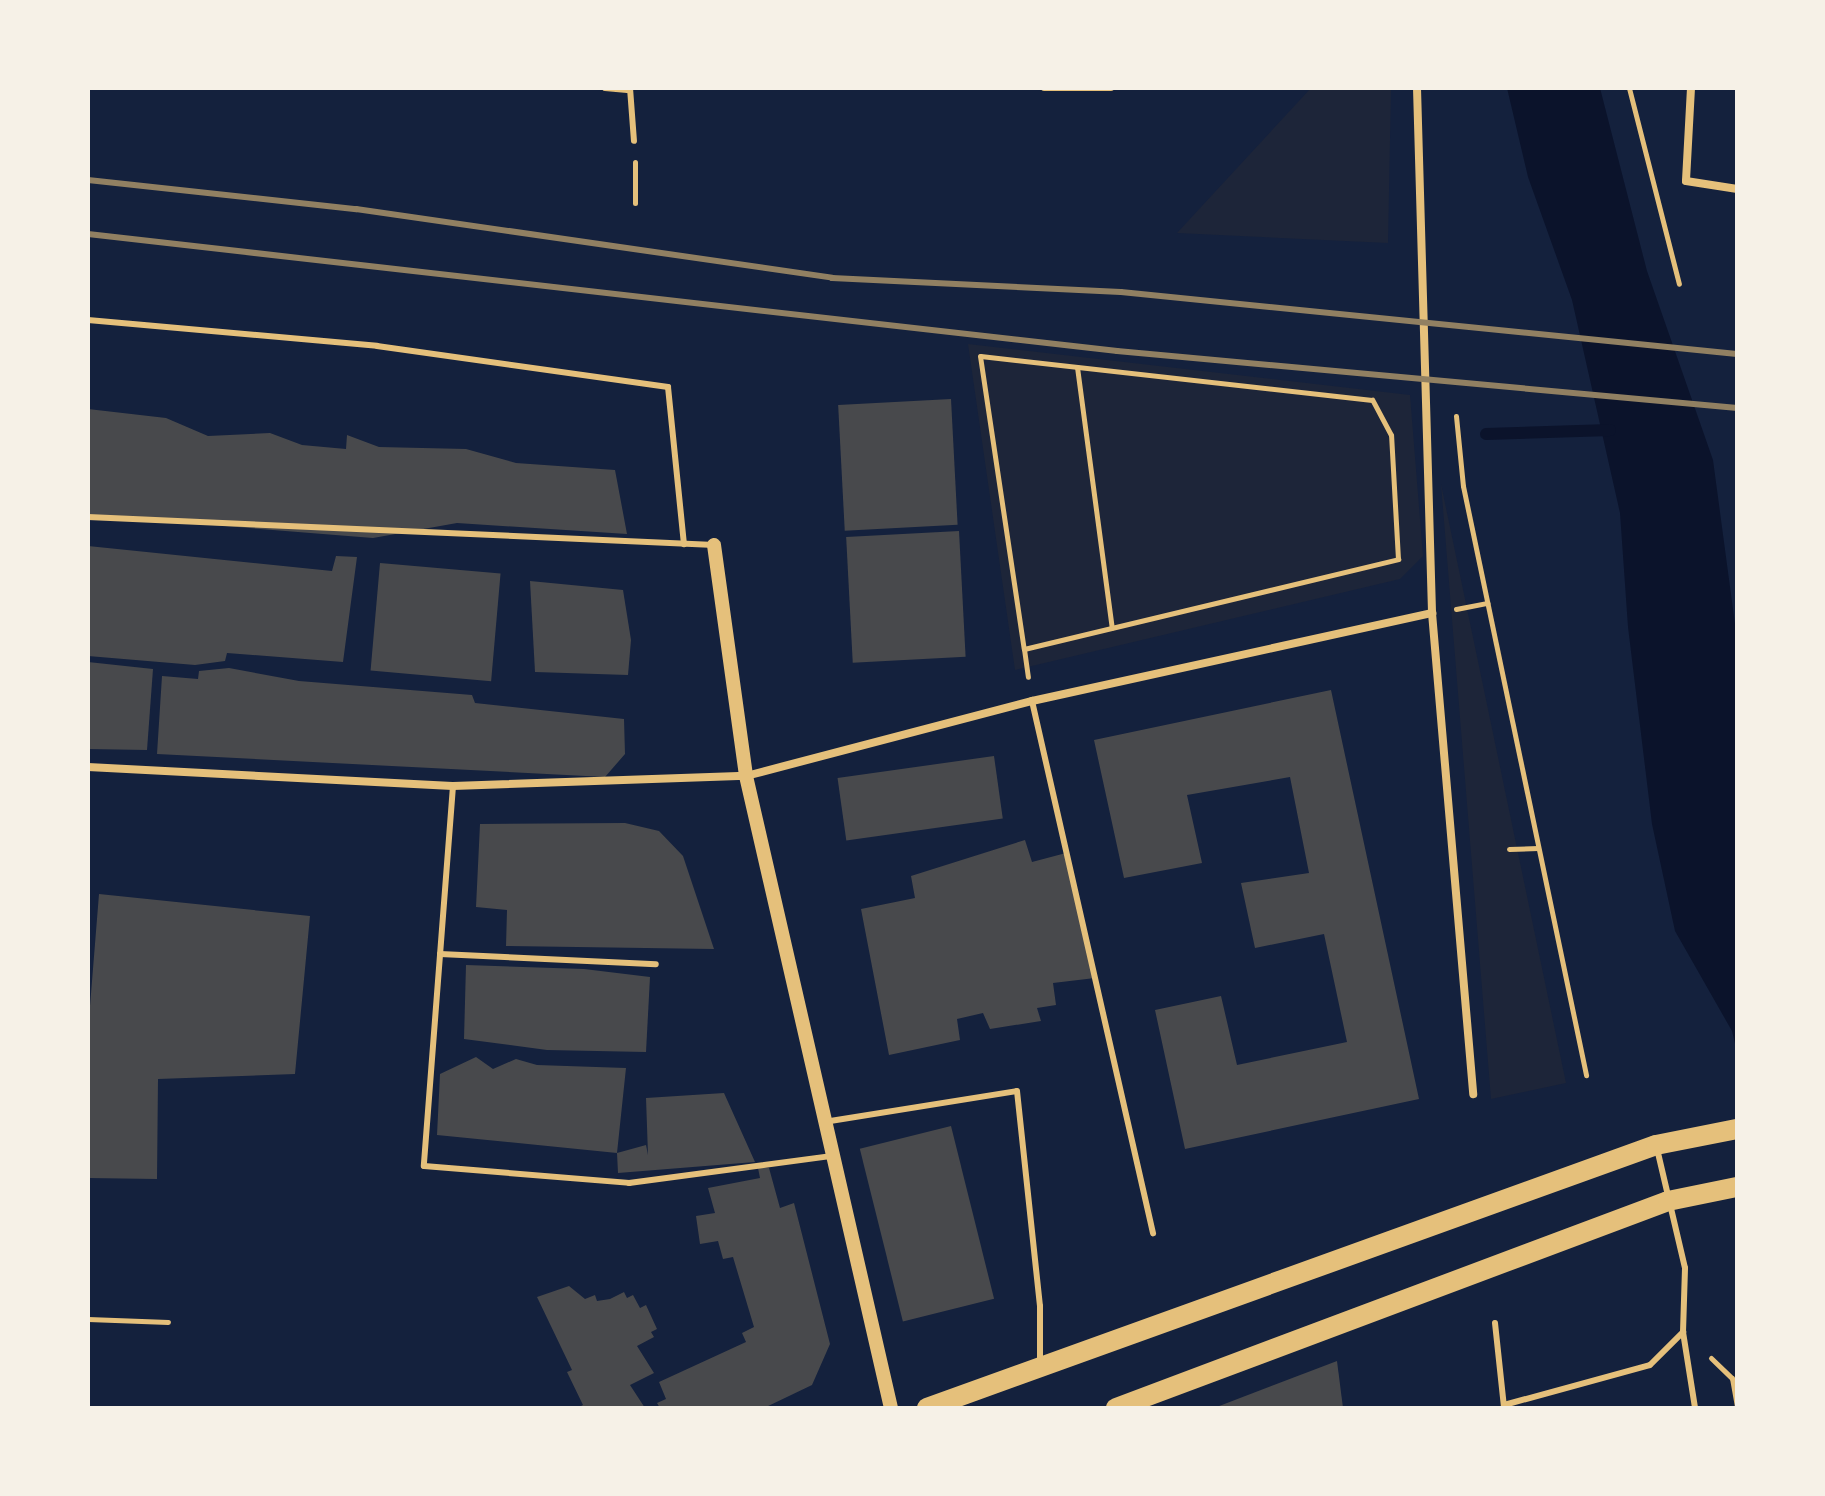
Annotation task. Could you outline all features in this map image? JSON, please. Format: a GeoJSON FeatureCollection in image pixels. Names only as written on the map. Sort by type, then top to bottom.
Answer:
{"type":"FeatureCollection","features":[{"type":"Feature","properties":{"kind":"main road"},"geometry":{"type":"LineString","coordinates":[[927,1408],[1040,1363],[1656,1145],[1737,1129]]}},
{"type":"Feature","properties":{"kind":"main road"},"geometry":{"type":"LineString","coordinates":[[1116,1408],[1668,1201],[1737,1187]]}},
{"type":"Feature","properties":{"kind":"street"},"geometry":{"type":"LineString","coordinates":[[1417,88],[1432,613],[1473,1094]]}},
{"type":"Feature","properties":{"kind":"street"},"geometry":{"type":"LineString","coordinates":[[1691,88],[1686,181],[1737,189]]}},
{"type":"Feature","properties":{"kind":"street"},"geometry":{"type":"LineString","coordinates":[[714,545],[746,776],[891,1408]]}},
{"type":"Feature","properties":{"kind":"street"},"geometry":{"type":"LineString","coordinates":[[88,767],[453,786],[746,776],[1032,701],[1432,613]]}},
{"type":"Feature","properties":{"kind":"lane"},"geometry":{"type":"LineString","coordinates":[[605,88],[630,89],[634,141]]}},
{"type":"Feature","properties":{"kind":"lane"},"geometry":{"type":"LineString","coordinates":[[1044,88],[1111,88]]}},
{"type":"Feature","properties":{"kind":"lane"},"geometry":{"type":"LineString","coordinates":[[88,320],[377,346],[668,387],[684,544]]}},
{"type":"Feature","properties":{"kind":"lane"},"geometry":{"type":"LineString","coordinates":[[88,517],[714,545]]}},
{"type":"Feature","properties":{"kind":"lane"},"geometry":{"type":"LineString","coordinates":[[1032,701],[1153,1233]]}},
{"type":"Feature","properties":{"kind":"lane"},"geometry":{"type":"LineString","coordinates":[[453,786],[424,1166],[629,1183],[832,1156]]}},
{"type":"Feature","properties":{"kind":"lane"},"geometry":{"type":"LineString","coordinates":[[440,954],[656,964]]}},
{"type":"Feature","properties":{"kind":"lane"},"geometry":{"type":"LineString","coordinates":[[824,1122],[1017,1091],[1040,1306],[1040,1363]]}},
{"type":"Feature","properties":{"kind":"lane"},"geometry":{"type":"LineString","coordinates":[[1656,1145],[1685,1268],[1683,1332],[1695,1408]]}},
{"type":"Feature","properties":{"kind":"lane"},"geometry":{"type":"LineString","coordinates":[[1495,1323],[1504,1406],[1650,1365],[1683,1332]]}},
{"type":"Feature","properties":{"kind":"path"},"geometry":{"type":"LineString","coordinates":[[1629,88],[1679,284]]}},
{"type":"Feature","properties":{"kind":"path"},"geometry":{"type":"LineString","coordinates":[[634,141],[635,203]]}},
{"type":"Feature","properties":{"kind":"path"},"geometry":{"type":"LineString","coordinates":[[980,356],[1077,367],[1372,400],[1391,435],[1398,559],[1024,649],[980,356]]}},
{"type":"Feature","properties":{"kind":"path"},"geometry":{"type":"LineString","coordinates":[[1077,367],[1112,628]]}},
{"type":"Feature","properties":{"kind":"path"},"geometry":{"type":"LineString","coordinates":[[1456,416],[1463,486],[1586,1075]]}},
{"type":"Feature","properties":{"kind":"path"},"geometry":{"type":"LineString","coordinates":[[1509,849],[1538,848]]}},
{"type":"Feature","properties":{"kind":"path"},"geometry":{"type":"LineString","coordinates":[[88,1319],[168,1322]]}},
{"type":"Feature","properties":{"kind":"path"},"geometry":{"type":"LineString","coordinates":[[1683,1332],[1732,1378],[1737,1407]]}},
{"type":"Feature","properties":{"kind":"shaded area"},"geometry":{"type":"Polygon","coordinates":[[[1311,88],[1391,88],[1388,243],[1177,233],[1311,88]]]}},
{"type":"Feature","properties":{"kind":"shaded area"},"geometry":{"type":"Polygon","coordinates":[[[1507,88],[1600,88],[1647,271],[1713,460],[1737,639],[1737,1052],[1732,1031],[1675,931],[1652,824],[1628,627],[1620,513],[1572,300],[1528,177],[1507,88]]]}},
{"type":"Feature","properties":{"kind":"shaded area"},"geometry":{"type":"Polygon","coordinates":[[[968,344],[1410,395],[1423,556],[1400,579],[1015,670],[968,344]]]}},
{"type":"Feature","properties":{"kind":"shaded area"},"geometry":{"type":"Polygon","coordinates":[[[1441,484],[1566,1083],[1491,1099],[1441,484]]]}},
{"type":"Feature","properties":{"kind":"building"},"geometry":{"type":"Polygon","coordinates":[[[951,399],[958,525],[845,531],[838,405],[951,399]]]}},
{"type":"Feature","properties":{"kind":"building"},"geometry":{"type":"Polygon","coordinates":[[[88,409],[166,418],[208,436],[270,433],[302,445],[346,449],[347,435],[379,447],[466,449],[516,463],[615,470],[627,534],[457,523],[373,538],[88,515],[88,409]]]}},
{"type":"Feature","properties":{"kind":"building"},"geometry":{"type":"Polygon","coordinates":[[[959,531],[966,657],[853,663],[846,537],[959,531]]]}},
{"type":"Feature","properties":{"kind":"building"},"geometry":{"type":"Polygon","coordinates":[[[88,546],[332,571],[336,556],[357,557],[343,662],[227,653],[225,661],[195,665],[88,656],[88,546]]]}},
{"type":"Feature","properties":{"kind":"building"},"geometry":{"type":"Polygon","coordinates":[[[380,563],[501,574],[491,681],[371,671],[380,563]]]}},
{"type":"Feature","properties":{"kind":"building"},"geometry":{"type":"Polygon","coordinates":[[[530,581],[623,590],[631,640],[628,675],[535,672],[530,581]]]}},
{"type":"Feature","properties":{"kind":"building"},"geometry":{"type":"Polygon","coordinates":[[[88,662],[153,669],[147,750],[88,749],[88,662]]]}},
{"type":"Feature","properties":{"kind":"building"},"geometry":{"type":"Polygon","coordinates":[[[229,668],[299,681],[472,695],[475,703],[624,719],[625,754],[605,777],[157,754],[162,676],[198,679],[199,671],[229,668]]]}},
{"type":"Feature","properties":{"kind":"building"},"geometry":{"type":"Polygon","coordinates":[[[1331,690],[1419,1099],[1185,1149],[1155,1010],[1221,996],[1237,1065],[1347,1042],[1324,934],[1255,948],[1241,883],[1309,873],[1290,777],[1187,795],[1202,863],[1124,878],[1094,740],[1331,690]]]}},
{"type":"Feature","properties":{"kind":"building"},"geometry":{"type":"Polygon","coordinates":[[[994,756],[1003,818],[846,840],[838,778],[994,756]]]}},
{"type":"Feature","properties":{"kind":"building"},"geometry":{"type":"Polygon","coordinates":[[[625,823],[659,831],[683,856],[714,949],[506,946],[507,910],[476,907],[480,824],[625,823]]]}},
{"type":"Feature","properties":{"kind":"building"},"geometry":{"type":"Polygon","coordinates":[[[1025,840],[1032,862],[1066,853],[1095,978],[1053,983],[1056,1005],[1037,1008],[1041,1021],[990,1029],[983,1013],[957,1019],[960,1040],[889,1055],[861,909],[915,898],[911,876],[1025,840]]]}},
{"type":"Feature","properties":{"kind":"building"},"geometry":{"type":"Polygon","coordinates":[[[99,894],[310,916],[295,1074],[158,1079],[157,1179],[88,1178],[88,1031],[99,894]]]}},
{"type":"Feature","properties":{"kind":"building"},"geometry":{"type":"Polygon","coordinates":[[[466,965],[584,969],[650,977],[646,1052],[547,1050],[464,1039],[466,965]]]}},
{"type":"Feature","properties":{"kind":"building"},"geometry":{"type":"Polygon","coordinates":[[[476,1057],[493,1069],[516,1059],[537,1065],[626,1068],[617,1153],[437,1135],[440,1074],[476,1057]]]}},
{"type":"Feature","properties":{"kind":"building"},"geometry":{"type":"Polygon","coordinates":[[[724,1093],[755,1162],[618,1173],[617,1153],[646,1145],[648,1155],[646,1098],[724,1093]]]}},
{"type":"Feature","properties":{"kind":"building"},"geometry":{"type":"Polygon","coordinates":[[[951,1126],[994,1299],[903,1321],[860,1149],[951,1126]]]}},
{"type":"Feature","properties":{"kind":"building"},"geometry":{"type":"Polygon","coordinates":[[[758,1168],[769,1168],[780,1208],[794,1203],[830,1344],[812,1385],[764,1408],[660,1408],[657,1403],[666,1399],[659,1382],[746,1342],[742,1333],[754,1327],[733,1257],[723,1259],[718,1241],[700,1244],[696,1216],[715,1213],[708,1188],[760,1178],[758,1168]]]}},
{"type":"Feature","properties":{"kind":"building"},"geometry":{"type":"Polygon","coordinates":[[[569,1286],[585,1299],[595,1295],[597,1301],[610,1299],[624,1292],[627,1298],[633,1295],[640,1308],[646,1305],[657,1329],[651,1332],[654,1337],[637,1346],[654,1373],[630,1385],[645,1408],[577,1408],[583,1405],[567,1372],[572,1370],[537,1297],[569,1286]]]}},
{"type":"Feature","properties":{"kind":"building"},"geometry":{"type":"Polygon","coordinates":[[[1337,1361],[1343,1408],[1214,1408],[1337,1361]]]}},
{"type":"Feature","properties":{"kind":"waterway"},"geometry":{"type":"LineString","coordinates":[[1486,434],[1610,430]]}},
{"type":"Feature","properties":{"kind":"railway"},"geometry":{"type":"LineString","coordinates":[[88,180],[356,209],[832,278],[1121,292],[1737,354]]}},
{"type":"Feature","properties":{"kind":"railway"},"geometry":{"type":"LineString","coordinates":[[88,234],[1117,351],[1737,408]]}}]}
